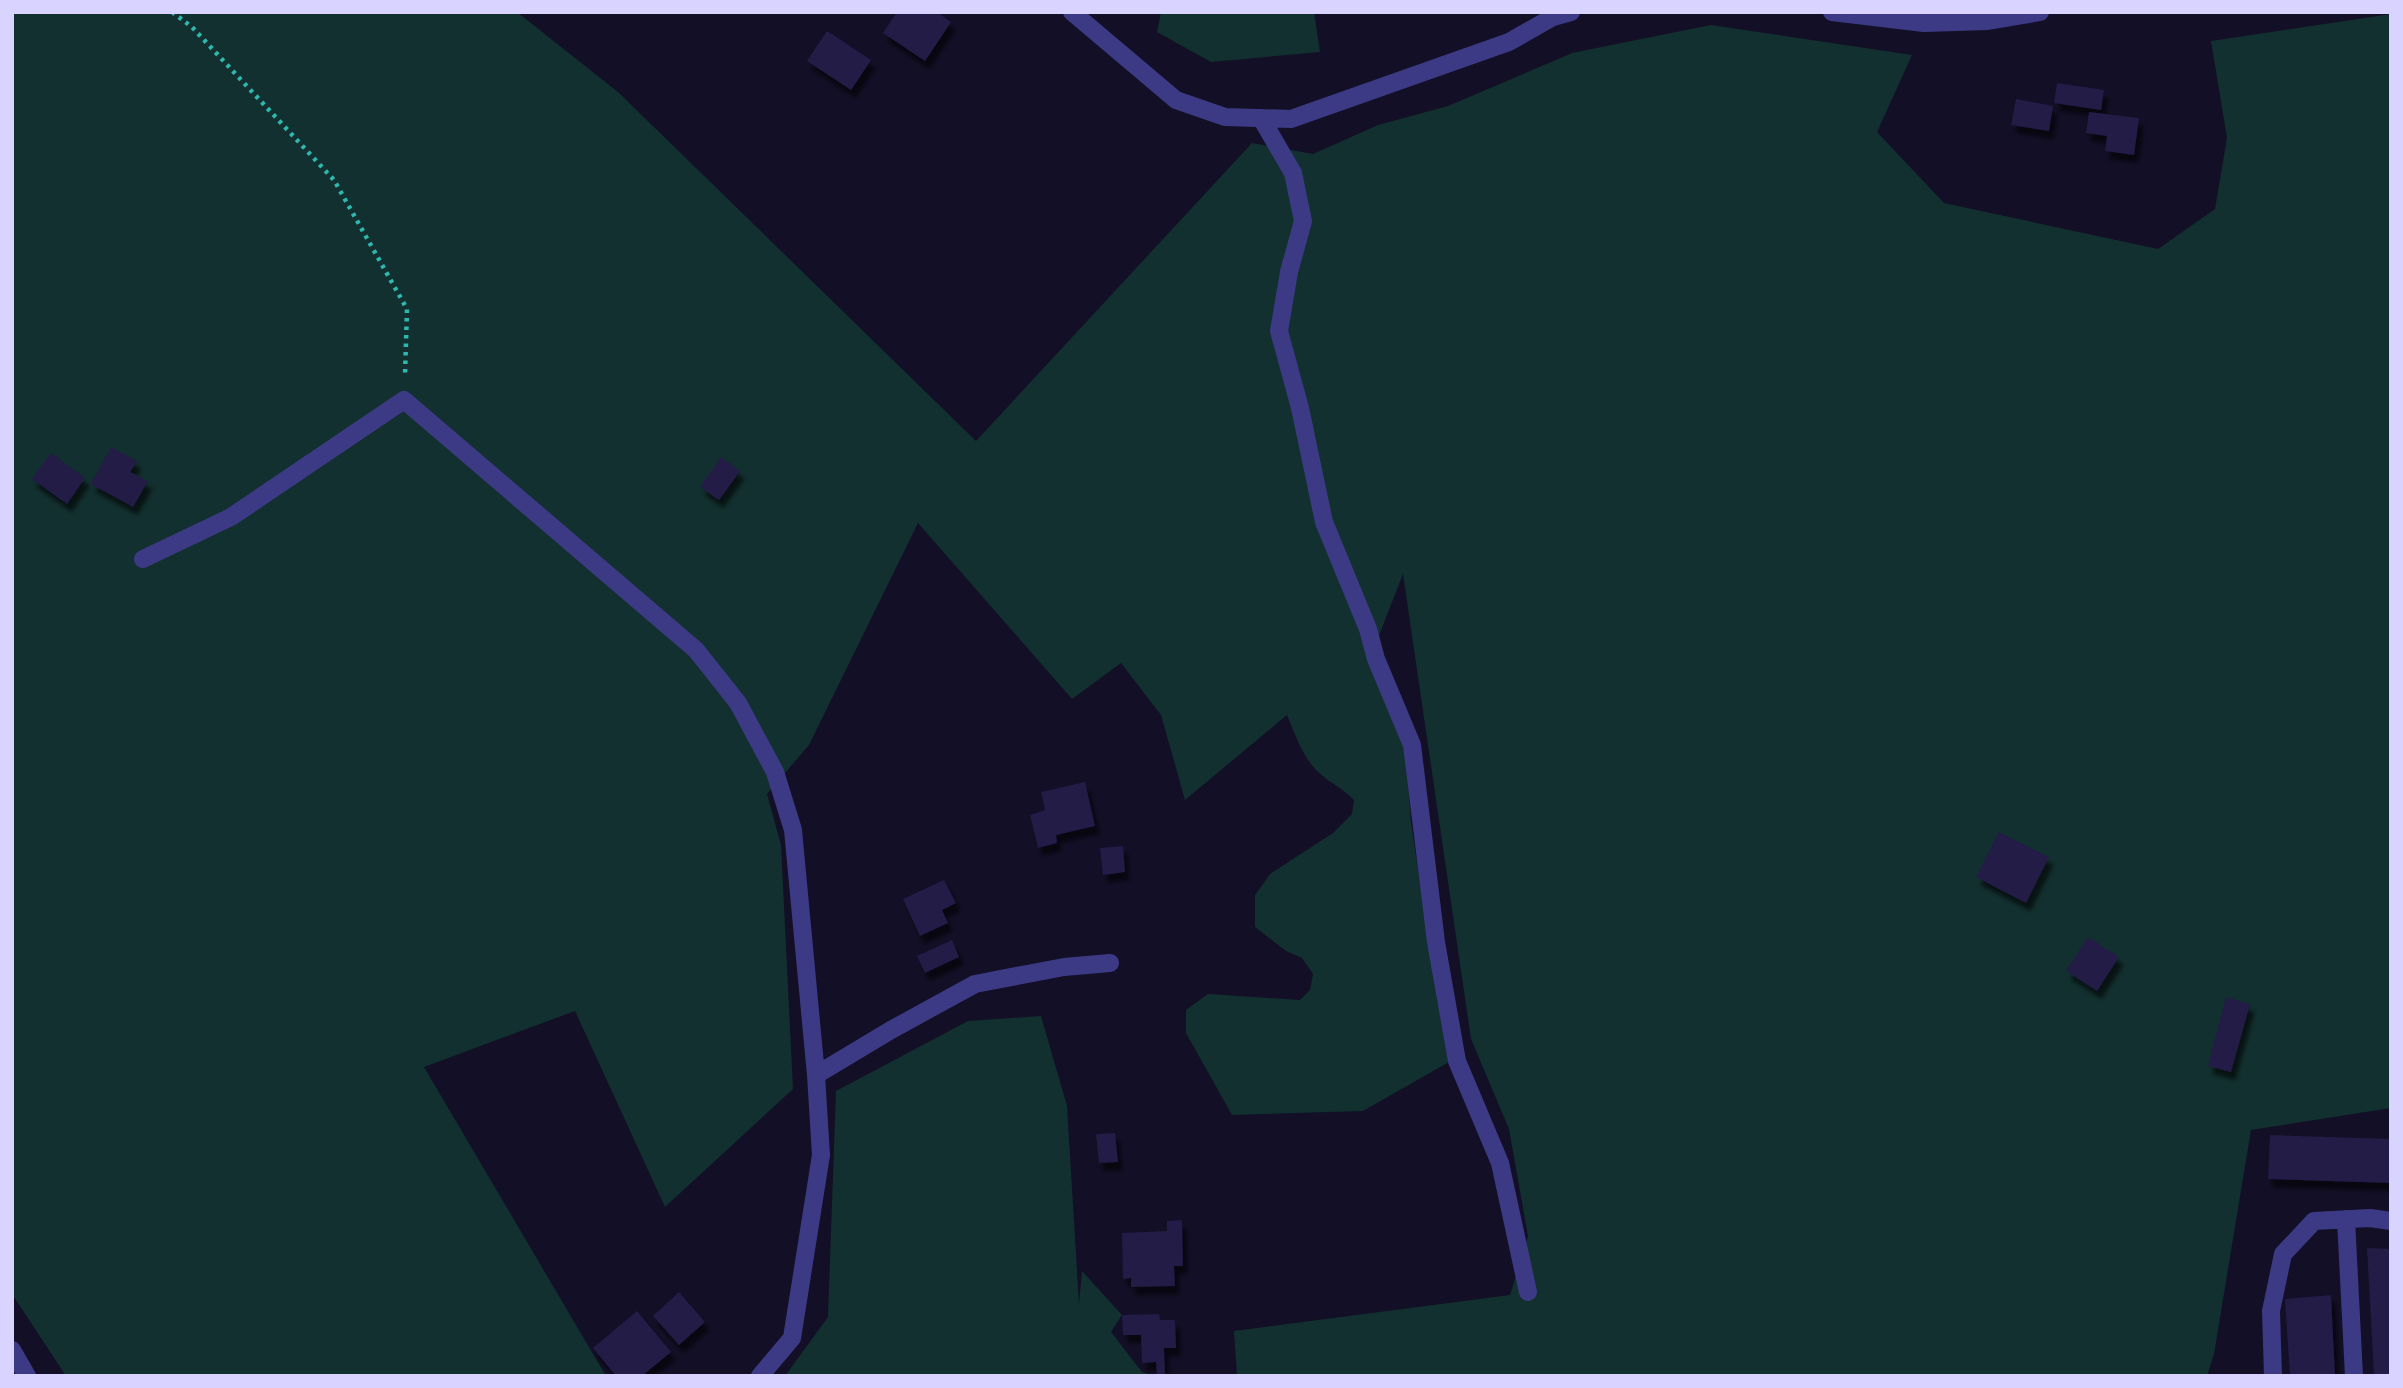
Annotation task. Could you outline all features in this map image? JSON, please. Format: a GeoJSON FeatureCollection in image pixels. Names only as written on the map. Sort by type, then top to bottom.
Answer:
{"type":"FeatureCollection","features":[{"type":"Feature","properties":{"kind":"street"},"geometry":{"type":"LineString","coordinates":[[1072,12],[1176,100],[1225,117],[1291,119],[1509,42],[1553,17],[1570,12]]}},
{"type":"Feature","properties":{"kind":"street"},"geometry":{"type":"LineString","coordinates":[[1832,12],[1924,23],[1988,22],[2040,12]]}},
{"type":"Feature","properties":{"kind":"street"},"geometry":{"type":"LineString","coordinates":[[1261,118],[1293,173],[1303,221],[1289,272],[1279,331],[1300,408],[1324,522],[1412,745],[1436,942],[1457,1061],[1500,1163],[1528,1292]]}},
{"type":"Feature","properties":{"kind":"street"},"geometry":{"type":"LineString","coordinates":[[143,559],[231,517],[404,400],[696,650],[738,703],[775,772],[793,830],[821,1155],[792,1338],[760,1376]]}},
{"type":"Feature","properties":{"kind":"street"},"geometry":{"type":"LineString","coordinates":[[816,1074],[975,984],[1063,967],[1110,963]]}},
{"type":"Feature","properties":{"kind":"street"},"geometry":{"type":"LineString","coordinates":[[2273,1376],[2271,1311],[2283,1254],[2314,1221],[2370,1218],[2391,1221]]}},
{"type":"Feature","properties":{"kind":"street"},"geometry":{"type":"LineString","coordinates":[[2346,1219],[2354,1376]]}},
{"type":"Feature","properties":{"kind":"street"},"geometry":{"type":"LineString","coordinates":[[12,1350],[27,1376]]}},
{"type":"Feature","properties":{"kind":"path"},"geometry":{"type":"LineString","coordinates":[[172,12],[192,27],[334,180],[407,309],[404,400]]}},
{"type":"Feature","properties":{"kind":"green space"},"geometry":{"type":"Polygon","coordinates":[[[12,12],[517,12],[618,92],[976,441],[1252,143],[1313,154],[1378,125],[1448,106],[1572,53],[1711,25],[1912,55],[1877,132],[1944,203],[2158,249],[2215,209],[2227,138],[2211,41],[2391,14],[2391,1108],[2251,1130],[2214,1354],[2207,1376],[1237,1376],[1234,1331],[1510,1295],[1528,1236],[1509,1129],[1471,1039],[1403,574],[1369,661],[1405,746],[1411,822],[1449,1062],[1363,1111],[1232,1115],[1186,1033],[1186,1010],[1208,994],[1300,1000],[1310,990],[1313,974],[1302,958],[1286,951],[1255,927],[1255,895],[1270,874],[1333,833],[1352,814],[1354,800],[1310,763],[1287,715],[1185,800],[1161,715],[1121,663],[1072,699],[918,523],[809,745],[767,794],[781,845],[793,1089],[665,1207],[575,1011],[424,1067],[606,1376],[66,1376],[12,1294],[12,12]]]}},
{"type":"Feature","properties":{"kind":"green space"},"geometry":{"type":"Polygon","coordinates":[[[1161,12],[1314,12],[1320,52],[1211,62],[1157,32],[1161,12]]]}},
{"type":"Feature","properties":{"kind":"green space"},"geometry":{"type":"Polygon","coordinates":[[[1041,1016],[1067,1106],[1079,1304],[1082,1271],[1122,1315],[1111,1332],[1142,1372],[1154,1376],[785,1376],[828,1317],[836,1091],[968,1021],[1041,1016]]]}},
{"type":"Feature","properties":{"kind":"building"},"geometry":{"type":"Polygon","coordinates":[[[897,12],[937,12],[951,22],[925,61],[883,33],[897,12]]]}},
{"type":"Feature","properties":{"kind":"building"},"geometry":{"type":"Polygon","coordinates":[[[827,31],[871,60],[851,90],[807,61],[827,31]]]}},
{"type":"Feature","properties":{"kind":"building"},"geometry":{"type":"Polygon","coordinates":[[[2057,83],[2104,90],[2101,110],[2054,103],[2057,83]]]}},
{"type":"Feature","properties":{"kind":"building"},"geometry":{"type":"Polygon","coordinates":[[[2016,99],[2053,106],[2049,131],[2011,125],[2016,99]]]}},
{"type":"Feature","properties":{"kind":"building"},"geometry":{"type":"Polygon","coordinates":[[[2089,112],[2139,118],[2134,155],[2105,151],[2107,136],[2086,133],[2089,112]]]}},
{"type":"Feature","properties":{"kind":"building"},"geometry":{"type":"Polygon","coordinates":[[[111,447],[137,461],[130,472],[148,481],[133,507],[91,484],[111,447]]]}},
{"type":"Feature","properties":{"kind":"building"},"geometry":{"type":"Polygon","coordinates":[[[51,453],[85,478],[67,504],[32,479],[51,453]]]}},
{"type":"Feature","properties":{"kind":"building"},"geometry":{"type":"Polygon","coordinates":[[[721,457],[740,471],[719,500],[700,487],[721,457]]]}},
{"type":"Feature","properties":{"kind":"building"},"geometry":{"type":"Polygon","coordinates":[[[1085,782],[1095,826],[1056,835],[1057,843],[1038,848],[1030,815],[1045,810],[1041,792],[1085,782]]]}},
{"type":"Feature","properties":{"kind":"building"},"geometry":{"type":"Polygon","coordinates":[[[1999,832],[2049,857],[2026,903],[1976,877],[1999,832]]]}},
{"type":"Feature","properties":{"kind":"building"},"geometry":{"type":"Polygon","coordinates":[[[1123,846],[1125,872],[1103,875],[1100,848],[1123,846]]]}},
{"type":"Feature","properties":{"kind":"building"},"geometry":{"type":"Polygon","coordinates":[[[944,880],[956,903],[942,910],[948,923],[920,936],[903,899],[944,880]]]}},
{"type":"Feature","properties":{"kind":"building"},"geometry":{"type":"Polygon","coordinates":[[[2088,937],[2119,957],[2097,991],[2066,971],[2088,937]]]}},
{"type":"Feature","properties":{"kind":"building"},"geometry":{"type":"Polygon","coordinates":[[[952,940],[959,957],[925,973],[917,956],[952,940]]]}},
{"type":"Feature","properties":{"kind":"building"},"geometry":{"type":"Polygon","coordinates":[[[2226,997],[2250,1004],[2231,1072],[2208,1066],[2226,997]]]}},
{"type":"Feature","properties":{"kind":"building"},"geometry":{"type":"Polygon","coordinates":[[[1115,1133],[1118,1162],[1099,1163],[1096,1134],[1115,1133]]]}},
{"type":"Feature","properties":{"kind":"building"},"geometry":{"type":"Polygon","coordinates":[[[2270,1135],[2391,1139],[2391,1183],[2268,1179],[2270,1135]]]}},
{"type":"Feature","properties":{"kind":"building"},"geometry":{"type":"Polygon","coordinates":[[[1182,1220],[1183,1266],[1174,1266],[1175,1286],[1131,1287],[1131,1278],[1123,1279],[1122,1233],[1167,1231],[1167,1221],[1182,1220]]]}},
{"type":"Feature","properties":{"kind":"building"},"geometry":{"type":"Polygon","coordinates":[[[2367,1248],[2391,1249],[2391,1376],[2374,1376],[2367,1248]]]}},
{"type":"Feature","properties":{"kind":"building"},"geometry":{"type":"Polygon","coordinates":[[[679,1292],[705,1322],[679,1345],[653,1316],[679,1292]]]}},
{"type":"Feature","properties":{"kind":"building"},"geometry":{"type":"Polygon","coordinates":[[[2331,1295],[2335,1376],[2290,1376],[2285,1299],[2331,1295]]]}},
{"type":"Feature","properties":{"kind":"building"},"geometry":{"type":"Polygon","coordinates":[[[637,1311],[671,1352],[642,1376],[616,1376],[593,1348],[637,1311]]]}},
{"type":"Feature","properties":{"kind":"building"},"geometry":{"type":"Polygon","coordinates":[[[1159,1314],[1160,1320],[1175,1320],[1176,1348],[1164,1348],[1165,1376],[1157,1376],[1156,1362],[1142,1363],[1141,1335],[1123,1335],[1122,1315],[1159,1314]]]}}]}
